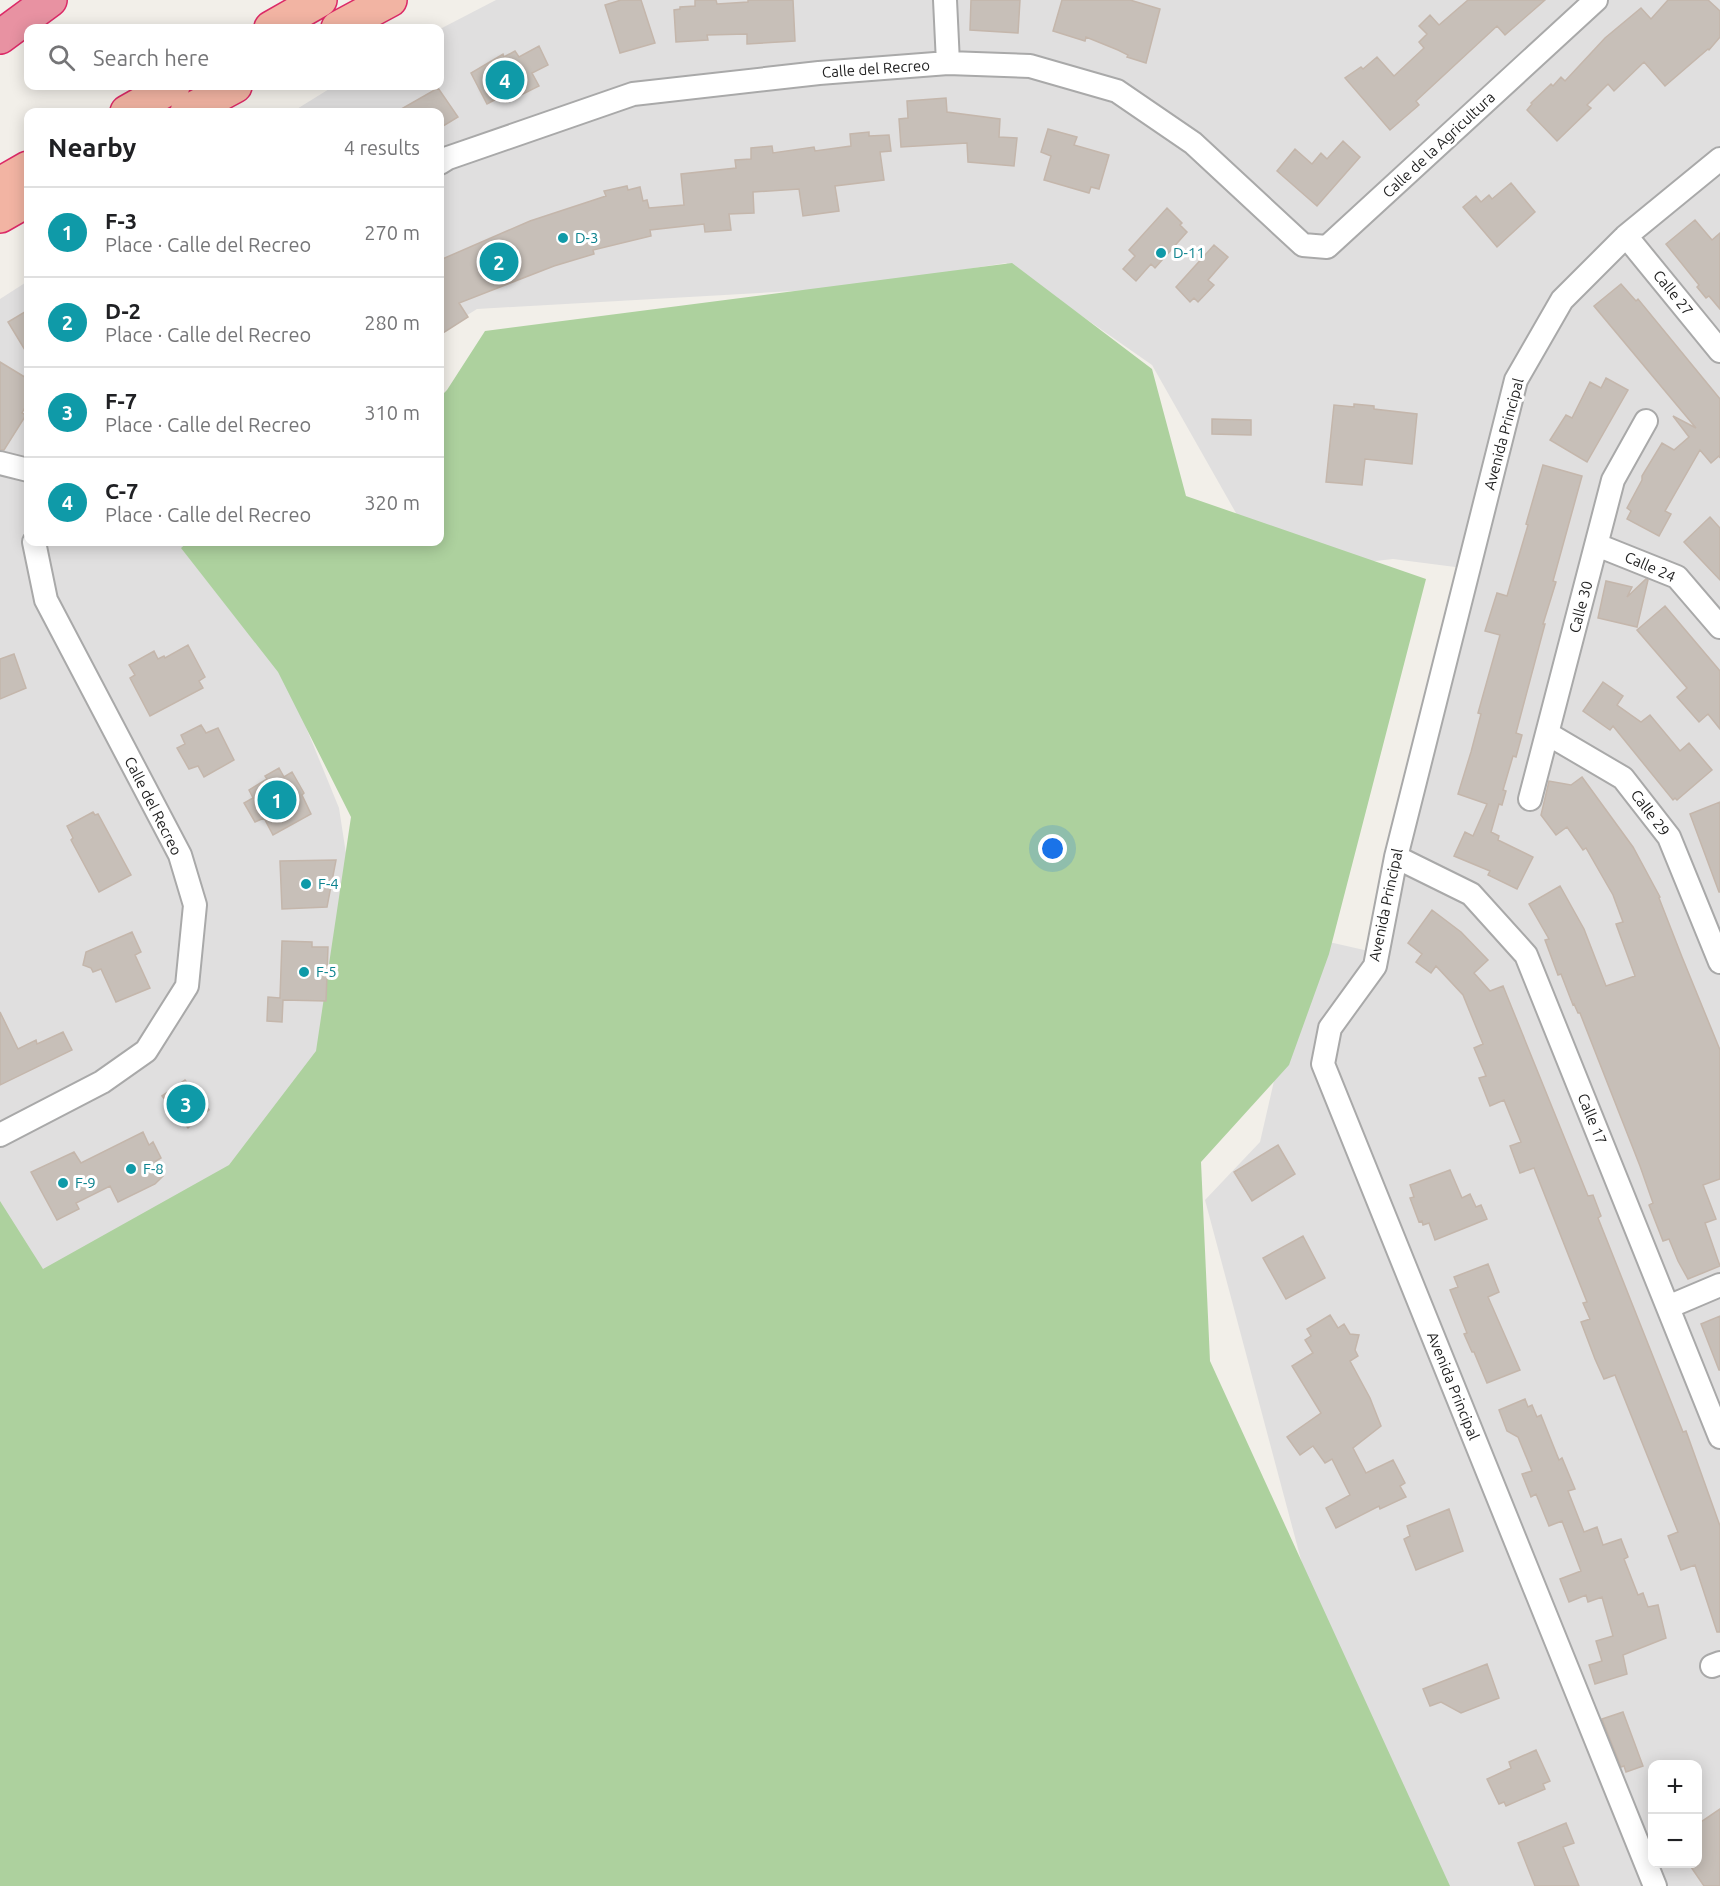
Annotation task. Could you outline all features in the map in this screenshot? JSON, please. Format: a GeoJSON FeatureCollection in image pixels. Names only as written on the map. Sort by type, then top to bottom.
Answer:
{"type":"FeatureCollection","features":[{"type":"Feature","properties":{"kind":"highway"},"geometry":{"type":"LineString","coordinates":[[0,37],[51,0]]}},
{"type":"Feature","properties":{"kind":"highway"},"geometry":{"type":"LineString","coordinates":[[278,24],[320,0]]}},
{"type":"Feature","properties":{"kind":"highway"},"geometry":{"type":"LineString","coordinates":[[345,24],[390,0]]}},
{"type":"Feature","properties":{"kind":"highway"},"geometry":{"type":"LineString","coordinates":[[134,108],[166,90]]}},
{"type":"Feature","properties":{"kind":"highway"},"geometry":{"type":"LineString","coordinates":[[194,108],[228,90]]}},
{"type":"Feature","properties":{"kind":"highway"},"geometry":{"type":"LineString","coordinates":[[0,184],[24,170]]}},
{"type":"Feature","properties":{"kind":"highway"},"geometry":{"type":"LineString","coordinates":[[0,216],[24,202]]}},
{"type":"Feature","properties":{"kind":"street"},"geometry":{"type":"LineString","coordinates":[[945,0],[948,63]]}},
{"type":"Feature","properties":{"kind":"street","name":"Calle de la Agricultura"},"geometry":{"type":"LineString","coordinates":[[1275,219],[1302,244],[1327,247],[1596,0]]}},
{"type":"Feature","properties":{"kind":"street","name":"Calle del Recreo"},"geometry":{"type":"LineString","coordinates":[[444,160],[633,94],[819,73],[948,63],[1030,66],[1117,91],[1193,143],[1275,219]]}},
{"type":"Feature","properties":{"kind":"street","name":"Avenida Principal"},"geometry":{"type":"LineString","coordinates":[[1652,1885],[1323,1064],[1330,1028],[1375,966],[1396,857],[1516,380],[1562,300],[1626,236],[1720,159]]}},
{"type":"Feature","properties":{"kind":"street","name":"Calle 27"},"geometry":{"type":"LineString","coordinates":[[1626,236],[1720,351]]}},
{"type":"Feature","properties":{"kind":"street","name":"Calle 30"},"geometry":{"type":"LineString","coordinates":[[1530,799],[1613,480],[1646,421]]}},
{"type":"Feature","properties":{"kind":"street"},"geometry":{"type":"LineString","coordinates":[[0,463],[24,469]]}},
{"type":"Feature","properties":{"kind":"street","name":"Calle 24"},"geometry":{"type":"LineString","coordinates":[[1597,545],[1677,577],[1720,627]]}},
{"type":"Feature","properties":{"kind":"street","name":"Calle del Recreo"},"geometry":{"type":"LineString","coordinates":[[0,1135],[102,1082],[146,1051],[187,986],[195,905],[180,855],[46,600],[35,546]]}},
{"type":"Feature","properties":{"kind":"street","name":"Calle 29"},"geometry":{"type":"LineString","coordinates":[[1548,734],[1623,778],[1669,837],[1720,962]]}},
{"type":"Feature","properties":{"kind":"street","name":"Calle 17"},"geometry":{"type":"LineString","coordinates":[[1396,857],[1471,894],[1526,955],[1720,1437]]}},
{"type":"Feature","properties":{"kind":"street"},"geometry":{"type":"LineString","coordinates":[[1668,1307],[1720,1285]]}},
{"type":"Feature","properties":{"kind":"shaded area"},"geometry":{"type":"Polygon","coordinates":[[[496,0],[1720,0],[1720,1886],[1388,1886],[1205,1200],[1260,1142],[1307,937],[1373,952],[1463,568],[1393,559],[1270,573],[1152,365],[1006,263],[846,288],[477,309],[444,330],[444,108],[298,108],[328,90],[444,90],[444,27],[496,0]]]}},
{"type":"Feature","properties":{"kind":"shaded area"},"geometry":{"type":"Polygon","coordinates":[[[24,284],[24,546],[407,546],[281,666],[339,808],[358,932],[288,1141],[0,1321],[0,299],[24,284]]]}},
{"type":"Feature","properties":{"kind":"green space"},"geometry":{"type":"Polygon","coordinates":[[[1012,263],[1152,369],[1186,496],[1426,579],[1329,954],[1289,1065],[1201,1162],[1210,1361],[1450,1886],[0,1886],[0,1201],[43,1269],[229,1165],[316,1051],[351,817],[278,672],[181,548],[183,546],[444,546],[444,393],[485,331],[1012,263]]]}},
{"type":"Feature","properties":{"kind":"building"},"geometry":{"type":"Polygon","coordinates":[[[621,0],[641,0],[655,43],[620,53],[605,5],[621,0]]]}},
{"type":"Feature","properties":{"kind":"building"},"geometry":{"type":"Polygon","coordinates":[[[695,0],[716,0],[717,4],[748,2],[748,0],[793,0],[795,41],[747,44],[747,34],[707,35],[708,40],[676,42],[674,10],[680,7],[695,6],[695,0]]]}},
{"type":"Feature","properties":{"kind":"building"},"geometry":{"type":"Polygon","coordinates":[[[971,0],[1020,0],[1018,33],[970,30],[971,0]]]}},
{"type":"Feature","properties":{"kind":"building"},"geometry":{"type":"Polygon","coordinates":[[[1062,0],[1130,0],[1160,9],[1146,63],[1127,57],[1128,55],[1118,50],[1086,37],[1085,41],[1053,31],[1062,0]]]}},
{"type":"Feature","properties":{"kind":"building"},"geometry":{"type":"Polygon","coordinates":[[[1468,0],[1545,0],[1505,35],[1497,26],[1416,101],[1419,105],[1390,130],[1345,78],[1361,67],[1363,69],[1377,57],[1394,76],[1424,48],[1419,42],[1427,34],[1419,26],[1430,15],[1439,25],[1468,0]]]}},
{"type":"Feature","properties":{"kind":"building"},"geometry":{"type":"Polygon","coordinates":[[[1668,0],[1708,0],[1720,11],[1720,37],[1709,50],[1665,86],[1644,62],[1614,91],[1608,84],[1587,105],[1591,108],[1557,141],[1527,110],[1531,103],[1561,77],[1565,81],[1605,38],[1641,8],[1651,19],[1668,0]]]}},
{"type":"Feature","properties":{"kind":"building"},"geometry":{"type":"Polygon","coordinates":[[[539,46],[548,65],[532,73],[539,86],[507,102],[504,95],[487,104],[471,73],[503,54],[504,57],[515,51],[519,57],[539,46]]]}},
{"type":"Feature","properties":{"kind":"building"},"geometry":{"type":"Polygon","coordinates":[[[434,90],[439,90],[458,117],[444,126],[444,108],[403,108],[434,90]]]}},
{"type":"Feature","properties":{"kind":"building"},"geometry":{"type":"Polygon","coordinates":[[[946,98],[947,112],[1000,119],[999,137],[1017,138],[1014,166],[968,162],[967,143],[901,147],[899,119],[908,118],[907,101],[946,98]]]}},
{"type":"Feature","properties":{"kind":"building"},"geometry":{"type":"Polygon","coordinates":[[[1048,129],[1077,137],[1074,145],[1109,155],[1099,189],[1091,187],[1089,193],[1044,180],[1051,156],[1041,152],[1048,129]]]}},
{"type":"Feature","properties":{"kind":"building"},"geometry":{"type":"Polygon","coordinates":[[[869,132],[869,136],[889,135],[891,151],[880,152],[884,180],[835,186],[839,211],[803,216],[799,189],[753,192],[754,213],[729,214],[731,230],[705,232],[704,224],[650,230],[651,236],[593,250],[594,254],[554,266],[459,303],[468,317],[444,332],[444,258],[530,221],[606,196],[604,191],[627,186],[628,190],[640,187],[643,201],[647,200],[649,208],[684,205],[681,174],[736,168],[735,160],[751,159],[751,148],[772,146],[773,153],[814,147],[815,151],[851,146],[850,134],[869,132]]]}},
{"type":"Feature","properties":{"kind":"building"},"geometry":{"type":"Polygon","coordinates":[[[1343,141],[1360,157],[1317,206],[1277,171],[1295,149],[1312,164],[1321,153],[1327,159],[1343,141]]]}},
{"type":"Feature","properties":{"kind":"building"},"geometry":{"type":"Polygon","coordinates":[[[1511,183],[1535,212],[1497,247],[1463,207],[1476,196],[1481,202],[1489,195],[1492,199],[1511,183]]]}},
{"type":"Feature","properties":{"kind":"building"},"geometry":{"type":"Polygon","coordinates":[[[1167,208],[1182,223],[1180,225],[1187,232],[1155,268],[1151,264],[1136,281],[1123,269],[1135,256],[1129,250],[1167,208]]]}},
{"type":"Feature","properties":{"kind":"building"},"geometry":{"type":"Polygon","coordinates":[[[1695,220],[1712,240],[1720,233],[1720,309],[1709,296],[1706,298],[1697,287],[1699,285],[1666,244],[1695,220]]]}},
{"type":"Feature","properties":{"kind":"building"},"geometry":{"type":"Polygon","coordinates":[[[1214,245],[1228,257],[1208,280],[1214,285],[1198,302],[1194,298],[1190,302],[1176,287],[1214,245]]]}},
{"type":"Feature","properties":{"kind":"building"},"geometry":{"type":"Polygon","coordinates":[[[1621,284],[1636,301],[1638,299],[1720,399],[1720,458],[1719,456],[1711,463],[1700,450],[1665,511],[1671,514],[1659,536],[1627,519],[1631,511],[1627,508],[1642,476],[1662,443],[1674,450],[1689,437],[1673,416],[1696,428],[1594,306],[1621,284]]]}},
{"type":"Feature","properties":{"kind":"building"},"geometry":{"type":"Polygon","coordinates":[[[24,312],[24,348],[8,322],[24,312]]]}},
{"type":"Feature","properties":{"kind":"building"},"geometry":{"type":"Polygon","coordinates":[[[0,362],[24,377],[22,413],[24,418],[4,450],[0,450],[0,362]]]}},
{"type":"Feature","properties":{"kind":"building"},"geometry":{"type":"Polygon","coordinates":[[[1606,378],[1628,390],[1587,462],[1550,440],[1566,415],[1572,418],[1590,382],[1601,388],[1606,378]]]}},
{"type":"Feature","properties":{"kind":"building"},"geometry":{"type":"Polygon","coordinates":[[[1354,404],[1374,406],[1374,409],[1417,414],[1412,464],[1365,459],[1362,485],[1326,482],[1334,405],[1354,407],[1354,404]]]}},
{"type":"Feature","properties":{"kind":"building"},"geometry":{"type":"Polygon","coordinates":[[[1212,419],[1251,420],[1251,435],[1212,434],[1212,419]]]}},
{"type":"Feature","properties":{"kind":"building"},"geometry":{"type":"Polygon","coordinates":[[[1543,465],[1582,476],[1553,581],[1556,582],[1543,624],[1545,624],[1516,733],[1522,735],[1503,790],[1506,791],[1502,805],[1499,804],[1491,832],[1499,836],[1498,840],[1533,857],[1517,889],[1488,875],[1490,871],[1454,856],[1465,832],[1473,836],[1487,804],[1458,794],[1471,752],[1481,714],[1478,713],[1500,635],[1485,631],[1497,593],[1507,596],[1543,465]]]}},
{"type":"Feature","properties":{"kind":"building"},"geometry":{"type":"Polygon","coordinates":[[[1710,517],[1720,528],[1720,580],[1684,542],[1710,517]]]}},
{"type":"Feature","properties":{"kind":"building"},"geometry":{"type":"Polygon","coordinates":[[[1646,579],[1648,580],[1637,627],[1598,618],[1606,581],[1632,587],[1627,597],[1646,579]]]}},
{"type":"Feature","properties":{"kind":"building"},"geometry":{"type":"Polygon","coordinates":[[[1665,606],[1720,671],[1720,729],[1708,714],[1699,722],[1677,697],[1687,688],[1637,630],[1665,606]]]}},
{"type":"Feature","properties":{"kind":"building"},"geometry":{"type":"Polygon","coordinates":[[[188,645],[205,677],[199,681],[203,688],[150,716],[130,678],[135,675],[129,665],[154,651],[158,659],[164,656],[165,658],[188,645]]]}},
{"type":"Feature","properties":{"kind":"building"},"geometry":{"type":"Polygon","coordinates":[[[14,654],[26,688],[0,699],[0,659],[14,654]]]}},
{"type":"Feature","properties":{"kind":"building"},"geometry":{"type":"Polygon","coordinates":[[[1603,682],[1623,696],[1617,705],[1641,722],[1650,715],[1680,751],[1689,743],[1712,770],[1677,800],[1675,798],[1673,800],[1613,726],[1610,730],[1583,711],[1603,682]]]}},
{"type":"Feature","properties":{"kind":"building"},"geometry":{"type":"Polygon","coordinates":[[[201,725],[206,733],[218,728],[234,760],[204,777],[198,766],[189,769],[177,748],[185,744],[181,735],[201,725]]]}},
{"type":"Feature","properties":{"kind":"building"},"geometry":{"type":"Polygon","coordinates":[[[279,768],[284,777],[292,772],[304,793],[302,795],[311,814],[273,835],[264,818],[255,822],[244,803],[253,798],[249,790],[267,779],[265,776],[279,768]]]}},
{"type":"Feature","properties":{"kind":"building"},"geometry":{"type":"Polygon","coordinates":[[[1582,777],[1633,847],[1660,897],[1720,1050],[1720,1179],[1703,1185],[1716,1219],[1705,1223],[1720,1266],[1688,1279],[1669,1239],[1663,1241],[1649,1205],[1653,1203],[1640,1166],[1580,1013],[1573,1005],[1561,974],[1558,975],[1545,940],[1549,939],[1529,904],[1560,886],[1584,929],[1606,986],[1635,976],[1616,924],[1623,922],[1613,895],[1586,848],[1583,850],[1567,827],[1556,835],[1541,815],[1549,781],[1571,785],[1582,777]]]}},
{"type":"Feature","properties":{"kind":"building"},"geometry":{"type":"Polygon","coordinates":[[[1720,802],[1720,892],[1719,892],[1690,814],[1720,802]]]}},
{"type":"Feature","properties":{"kind":"building"},"geometry":{"type":"Polygon","coordinates":[[[93,812],[95,815],[98,814],[131,875],[99,892],[71,840],[73,838],[67,826],[93,812]]]}},
{"type":"Feature","properties":{"kind":"building","name":"F-4"},"geometry":{"type":"Polygon","coordinates":[[[336,860],[327,907],[282,909],[280,861],[336,860]]]}},
{"type":"Feature","properties":{"kind":"building"},"geometry":{"type":"Polygon","coordinates":[[[1432,910],[1461,932],[1488,960],[1474,973],[1490,991],[1503,986],[1588,1196],[1593,1195],[1601,1216],[1598,1218],[1683,1432],[1686,1431],[1720,1526],[1720,1632],[1717,1632],[1695,1565],[1681,1570],[1668,1536],[1678,1532],[1615,1375],[1604,1379],[1595,1359],[1581,1322],[1590,1319],[1583,1303],[1587,1302],[1534,1168],[1520,1173],[1510,1146],[1521,1142],[1504,1100],[1490,1106],[1479,1078],[1486,1076],[1474,1048],[1483,1044],[1463,995],[1436,966],[1431,973],[1416,962],[1422,954],[1408,943],[1432,910]]]}},
{"type":"Feature","properties":{"kind":"building"},"geometry":{"type":"Polygon","coordinates":[[[132,932],[141,952],[135,955],[150,988],[116,1002],[101,969],[93,972],[91,968],[83,965],[86,952],[132,932]]]}},
{"type":"Feature","properties":{"kind":"building","name":"F-5"},"geometry":{"type":"Polygon","coordinates":[[[282,941],[312,942],[312,947],[328,947],[326,1001],[283,1000],[282,1022],[267,1021],[268,997],[280,998],[282,941]]]}},
{"type":"Feature","properties":{"kind":"building"},"geometry":{"type":"Polygon","coordinates":[[[0,1012],[18,1049],[36,1040],[37,1044],[63,1032],[72,1050],[0,1085],[0,1012]]]}},
{"type":"Feature","properties":{"kind":"building"},"geometry":{"type":"Polygon","coordinates":[[[185,1080],[209,1110],[188,1128],[162,1096],[185,1080]]]}},
{"type":"Feature","properties":{"kind":"building"},"geometry":{"type":"Polygon","coordinates":[[[143,1132],[149,1145],[153,1142],[161,1158],[156,1161],[163,1176],[155,1184],[118,1202],[110,1186],[76,1203],[79,1209],[57,1220],[31,1172],[74,1152],[81,1163],[143,1132]]]}},
{"type":"Feature","properties":{"kind":"building"},"geometry":{"type":"Polygon","coordinates":[[[1278,1145],[1295,1174],[1252,1201],[1234,1172],[1278,1145]]]}},
{"type":"Feature","properties":{"kind":"building"},"geometry":{"type":"Polygon","coordinates":[[[1450,1170],[1462,1198],[1470,1194],[1476,1207],[1481,1205],[1487,1219],[1435,1240],[1429,1223],[1423,1225],[1422,1221],[1419,1222],[1410,1198],[1414,1197],[1410,1185],[1450,1170]]]}},
{"type":"Feature","properties":{"kind":"building"},"geometry":{"type":"Polygon","coordinates":[[[1303,1236],[1325,1278],[1286,1299],[1263,1258],[1303,1236]]]}},
{"type":"Feature","properties":{"kind":"building"},"geometry":{"type":"Polygon","coordinates":[[[1488,1264],[1499,1292],[1488,1297],[1520,1370],[1487,1383],[1464,1334],[1467,1333],[1450,1290],[1458,1287],[1454,1277],[1488,1264]]]}},
{"type":"Feature","properties":{"kind":"building"},"geometry":{"type":"Polygon","coordinates":[[[1330,1315],[1338,1328],[1344,1324],[1350,1334],[1359,1335],[1355,1350],[1358,1356],[1350,1361],[1370,1398],[1381,1426],[1353,1448],[1366,1473],[1393,1460],[1405,1483],[1400,1486],[1406,1497],[1380,1509],[1379,1506],[1336,1528],[1326,1508],[1350,1495],[1332,1459],[1325,1463],[1313,1446],[1300,1455],[1287,1437],[1321,1413],[1292,1366],[1313,1353],[1305,1340],[1311,1336],[1307,1329],[1330,1315]]]}},
{"type":"Feature","properties":{"kind":"building"},"geometry":{"type":"Polygon","coordinates":[[[1720,1316],[1720,1370],[1719,1370],[1701,1324],[1720,1316]]]}},
{"type":"Feature","properties":{"kind":"building"},"geometry":{"type":"Polygon","coordinates":[[[1525,1399],[1528,1407],[1532,1405],[1537,1417],[1541,1415],[1559,1460],[1562,1458],[1575,1489],[1568,1491],[1584,1532],[1597,1527],[1603,1545],[1621,1539],[1628,1557],[1624,1559],[1638,1595],[1643,1593],[1648,1607],[1658,1605],[1666,1638],[1623,1655],[1627,1674],[1595,1684],[1589,1665],[1602,1661],[1596,1641],[1613,1636],[1602,1597],[1588,1602],[1586,1595],[1569,1602],[1560,1579],[1581,1571],[1562,1521],[1549,1526],[1536,1494],[1531,1497],[1522,1474],[1532,1471],[1518,1437],[1507,1431],[1499,1410],[1525,1399]]]}},
{"type":"Feature","properties":{"kind":"building"},"geometry":{"type":"Polygon","coordinates":[[[1449,1509],[1463,1551],[1416,1570],[1404,1539],[1410,1536],[1407,1526],[1449,1509]]]}},
{"type":"Feature","properties":{"kind":"building"},"geometry":{"type":"Polygon","coordinates":[[[1487,1664],[1499,1698],[1461,1713],[1441,1702],[1430,1706],[1423,1689],[1487,1664]]]}},
{"type":"Feature","properties":{"kind":"building"},"geometry":{"type":"Polygon","coordinates":[[[1623,1712],[1643,1766],[1626,1772],[1624,1766],[1621,1767],[1602,1719],[1623,1712]]]}},
{"type":"Feature","properties":{"kind":"building"},"geometry":{"type":"Polygon","coordinates":[[[1536,1750],[1550,1781],[1543,1784],[1545,1789],[1506,1806],[1504,1802],[1499,1804],[1487,1779],[1511,1768],[1509,1762],[1536,1750]]]}},
{"type":"Feature","properties":{"kind":"building"},"geometry":{"type":"Polygon","coordinates":[[[1720,1809],[1720,1886],[1704,1886],[1692,1868],[1702,1868],[1702,1821],[1720,1809]]]}},
{"type":"Feature","properties":{"kind":"building"},"geometry":{"type":"Polygon","coordinates":[[[1566,1823],[1574,1843],[1563,1847],[1579,1886],[1535,1886],[1518,1843],[1566,1823]]]}},
{"type":"Feature","properties":{"kind":"place","name":"C-7"},"geometry":{"type":"Point","coordinates":[505,80]}},
{"type":"Feature","properties":{"kind":"place","name":"D-3"},"geometry":{"type":"Point","coordinates":[563,238]}},
{"type":"Feature","properties":{"kind":"place","name":"D-11"},"geometry":{"type":"Point","coordinates":[1161,253]}},
{"type":"Feature","properties":{"kind":"place","name":"D-2"},"geometry":{"type":"Point","coordinates":[499,262]}},
{"type":"Feature","properties":{"kind":"place","name":"F-3"},"geometry":{"type":"Point","coordinates":[277,800]}},
{"type":"Feature","properties":{"kind":"place","name":"F-4"},"geometry":{"type":"Point","coordinates":[306,884]}},
{"type":"Feature","properties":{"kind":"place","name":"F-5"},"geometry":{"type":"Point","coordinates":[304,972]}},
{"type":"Feature","properties":{"kind":"place","name":"F-7"},"geometry":{"type":"Point","coordinates":[186,1104]}},
{"type":"Feature","properties":{"kind":"place","name":"F-8"},"geometry":{"type":"Point","coordinates":[131,1169]}},
{"type":"Feature","properties":{"kind":"place","name":"F-9"},"geometry":{"type":"Point","coordinates":[63,1183]}}]}
